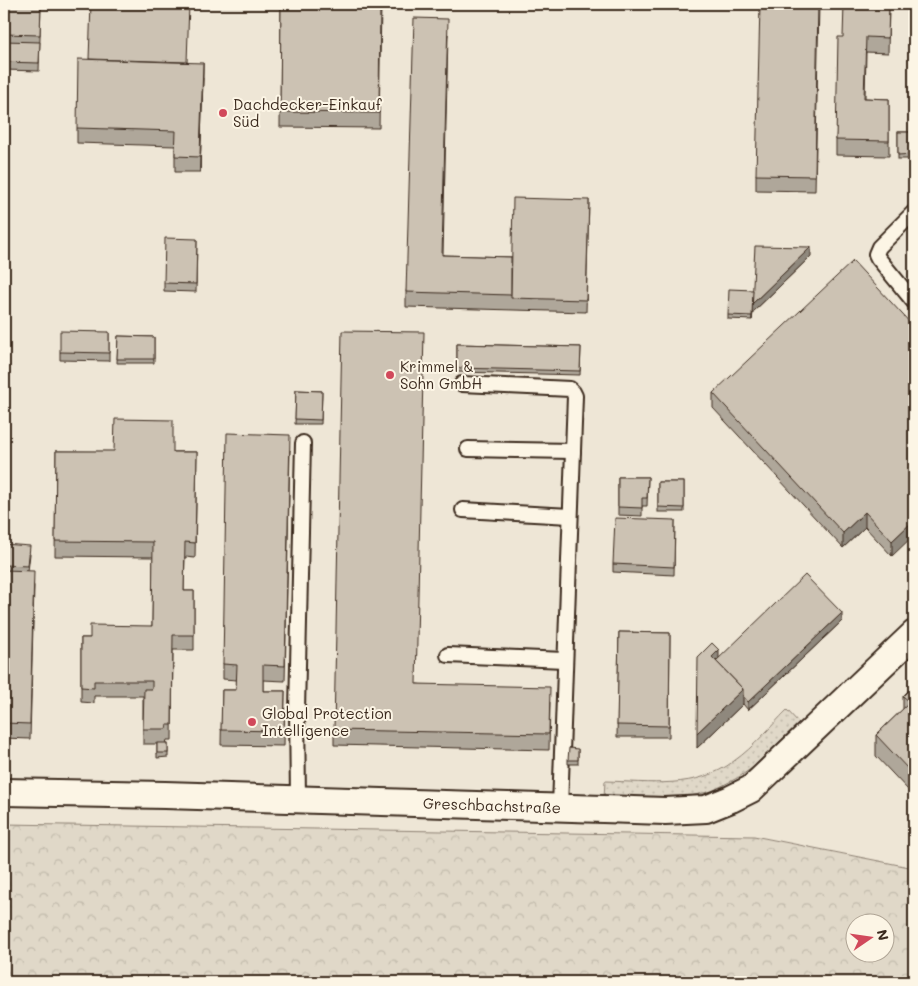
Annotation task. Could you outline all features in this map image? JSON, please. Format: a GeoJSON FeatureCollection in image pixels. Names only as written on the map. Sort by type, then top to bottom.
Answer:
{"type":"FeatureCollection","features":[{"type":"Feature","properties":{"kind":"street","name":"Greschbachstraße"},"geometry":{"type":"LineString","coordinates":[[4,792],[684,811],[706,809],[751,789],[914,634]]}},
{"type":"Feature","properties":{"kind":"lane"},"geometry":{"type":"LineString","coordinates":[[914,212],[879,247],[876,254],[914,302]]}},
{"type":"Feature","properties":{"kind":"lane"},"geometry":{"type":"LineString","coordinates":[[462,384],[570,389],[575,396],[560,807]]}},
{"type":"Feature","properties":{"kind":"lane"},"geometry":{"type":"LineString","coordinates":[[298,799],[297,710],[303,443]]}},
{"type":"Feature","properties":{"kind":"lane"},"geometry":{"type":"LineString","coordinates":[[468,448],[573,451]]}},
{"type":"Feature","properties":{"kind":"lane"},"geometry":{"type":"LineString","coordinates":[[463,510],[570,516]]}},
{"type":"Feature","properties":{"kind":"lane"},"geometry":{"type":"LineString","coordinates":[[448,655],[564,660]]}},
{"type":"Feature","properties":{"kind":"shaded area"},"geometry":{"type":"Polygon","coordinates":[[[4,4],[914,4],[914,868],[754,836],[4,825],[4,4]]]}},
{"type":"Feature","properties":{"kind":"green space"},"geometry":{"type":"Polygon","coordinates":[[[787,710],[799,723],[752,768],[712,791],[682,798],[604,798],[605,781],[672,782],[704,776],[719,770],[748,750],[787,710]]]}},
{"type":"Feature","properties":{"kind":"green space"},"geometry":{"type":"Polygon","coordinates":[[[4,824],[754,836],[914,868],[914,982],[4,982],[4,824]]]}},
{"type":"Feature","properties":{"kind":"building"},"geometry":{"type":"Polygon","coordinates":[[[4,4],[41,4],[40,35],[4,34],[4,4]]]}},
{"type":"Feature","properties":{"kind":"building"},"geometry":{"type":"Polygon","coordinates":[[[91,4],[189,4],[187,62],[89,59],[91,4]]]}},
{"type":"Feature","properties":{"kind":"building"},"geometry":{"type":"Polygon","coordinates":[[[281,4],[380,4],[379,113],[280,112],[281,4]]]}},
{"type":"Feature","properties":{"kind":"building"},"geometry":{"type":"Polygon","coordinates":[[[760,4],[818,4],[815,176],[756,175],[760,4]]]}},
{"type":"Feature","properties":{"kind":"building"},"geometry":{"type":"Polygon","coordinates":[[[844,4],[889,4],[888,38],[866,37],[864,98],[889,99],[889,141],[836,140],[838,37],[843,37],[844,4]]]}},
{"type":"Feature","properties":{"kind":"building"},"geometry":{"type":"Polygon","coordinates":[[[414,18],[448,19],[442,255],[511,257],[511,295],[406,292],[414,18]]]}},
{"type":"Feature","properties":{"kind":"building"},"geometry":{"type":"Polygon","coordinates":[[[4,41],[40,42],[39,63],[4,62],[4,41]]]}},
{"type":"Feature","properties":{"kind":"building"},"geometry":{"type":"Polygon","coordinates":[[[78,59],[203,63],[200,157],[175,156],[176,131],[77,128],[78,59]]]}},
{"type":"Feature","properties":{"kind":"building"},"geometry":{"type":"Polygon","coordinates":[[[898,132],[914,132],[914,154],[898,155],[898,132]]]}},
{"type":"Feature","properties":{"kind":"building"},"geometry":{"type":"Polygon","coordinates":[[[513,198],[589,200],[586,300],[511,298],[513,198]]]}},
{"type":"Feature","properties":{"kind":"building"},"geometry":{"type":"Polygon","coordinates":[[[165,238],[197,239],[196,284],[164,283],[165,238]]]}},
{"type":"Feature","properties":{"kind":"building"},"geometry":{"type":"Polygon","coordinates":[[[755,246],[811,247],[752,304],[755,246]]]}},
{"type":"Feature","properties":{"kind":"building"},"geometry":{"type":"Polygon","coordinates":[[[853,261],[914,327],[914,520],[892,541],[865,512],[843,533],[713,393],[853,261]]]}},
{"type":"Feature","properties":{"kind":"building"},"geometry":{"type":"Polygon","coordinates":[[[729,289],[753,290],[752,316],[728,315],[729,289]]]}},
{"type":"Feature","properties":{"kind":"building"},"geometry":{"type":"Polygon","coordinates":[[[60,331],[109,332],[109,353],[60,352],[60,331]]]}},
{"type":"Feature","properties":{"kind":"building"},"geometry":{"type":"Polygon","coordinates":[[[342,331],[424,332],[416,684],[550,687],[549,734],[334,730],[342,331]]]}},
{"type":"Feature","properties":{"kind":"building"},"geometry":{"type":"Polygon","coordinates":[[[118,336],[154,337],[154,359],[117,359],[118,336]]]}},
{"type":"Feature","properties":{"kind":"building"},"geometry":{"type":"Polygon","coordinates":[[[457,344],[581,347],[580,371],[457,368],[457,344]]]}},
{"type":"Feature","properties":{"kind":"building"},"geometry":{"type":"Polygon","coordinates":[[[296,390],[322,391],[321,420],[295,419],[296,390]]]}},
{"type":"Feature","properties":{"kind":"building"},"geometry":{"type":"Polygon","coordinates":[[[115,419],[173,420],[173,452],[197,452],[195,543],[185,542],[184,591],[194,591],[194,635],[173,635],[172,725],[167,725],[166,729],[143,729],[144,689],[152,689],[152,681],[94,681],[94,688],[81,687],[81,638],[90,638],[90,625],[152,626],[153,542],[55,541],[56,451],[114,451],[115,419]]]}},
{"type":"Feature","properties":{"kind":"building"},"geometry":{"type":"Polygon","coordinates":[[[227,433],[290,435],[285,666],[263,665],[263,691],[285,691],[284,731],[221,730],[222,690],[236,690],[237,665],[223,664],[227,433]]]}},
{"type":"Feature","properties":{"kind":"building"},"geometry":{"type":"Polygon","coordinates":[[[618,477],[648,477],[647,498],[642,498],[642,508],[618,507],[618,477]]]}},
{"type":"Feature","properties":{"kind":"building"},"geometry":{"type":"Polygon","coordinates":[[[658,482],[684,482],[684,508],[658,507],[658,482]]]}},
{"type":"Feature","properties":{"kind":"building"},"geometry":{"type":"Polygon","coordinates":[[[615,518],[675,520],[674,567],[613,564],[615,518]]]}},
{"type":"Feature","properties":{"kind":"building"},"geometry":{"type":"Polygon","coordinates":[[[4,544],[30,546],[28,566],[4,565],[4,544]]]}},
{"type":"Feature","properties":{"kind":"building"},"geometry":{"type":"Polygon","coordinates":[[[4,570],[34,571],[30,724],[4,723],[4,570]]]}},
{"type":"Feature","properties":{"kind":"building"},"geometry":{"type":"Polygon","coordinates":[[[805,575],[842,613],[748,702],[743,696],[743,689],[716,661],[805,575]]]}},
{"type":"Feature","properties":{"kind":"building"},"geometry":{"type":"Polygon","coordinates":[[[619,632],[670,633],[669,726],[617,725],[619,632]]]}},
{"type":"Feature","properties":{"kind":"building"},"geometry":{"type":"Polygon","coordinates":[[[712,643],[719,650],[712,657],[743,689],[697,733],[698,657],[712,643]]]}},
{"type":"Feature","properties":{"kind":"building"},"geometry":{"type":"Polygon","coordinates":[[[914,685],[914,766],[909,770],[876,735],[910,702],[903,696],[914,685]]]}},
{"type":"Feature","properties":{"kind":"building"},"geometry":{"type":"Polygon","coordinates":[[[157,743],[168,743],[168,753],[157,753],[157,743]]]}},
{"type":"Feature","properties":{"kind":"building"},"geometry":{"type":"Polygon","coordinates":[[[569,748],[578,749],[578,760],[568,760],[569,748]]]}},
{"type":"Feature","properties":{"kind":"place","name":"Dachdecker-Einkauf Süd"},"geometry":{"type":"Point","coordinates":[223,113]}},
{"type":"Feature","properties":{"kind":"place","name":"Krimmel & Sohn GmbH"},"geometry":{"type":"Point","coordinates":[390,375]}},
{"type":"Feature","properties":{"kind":"place","name":"Global Protection Intelligence"},"geometry":{"type":"Point","coordinates":[252,722]}}]}
